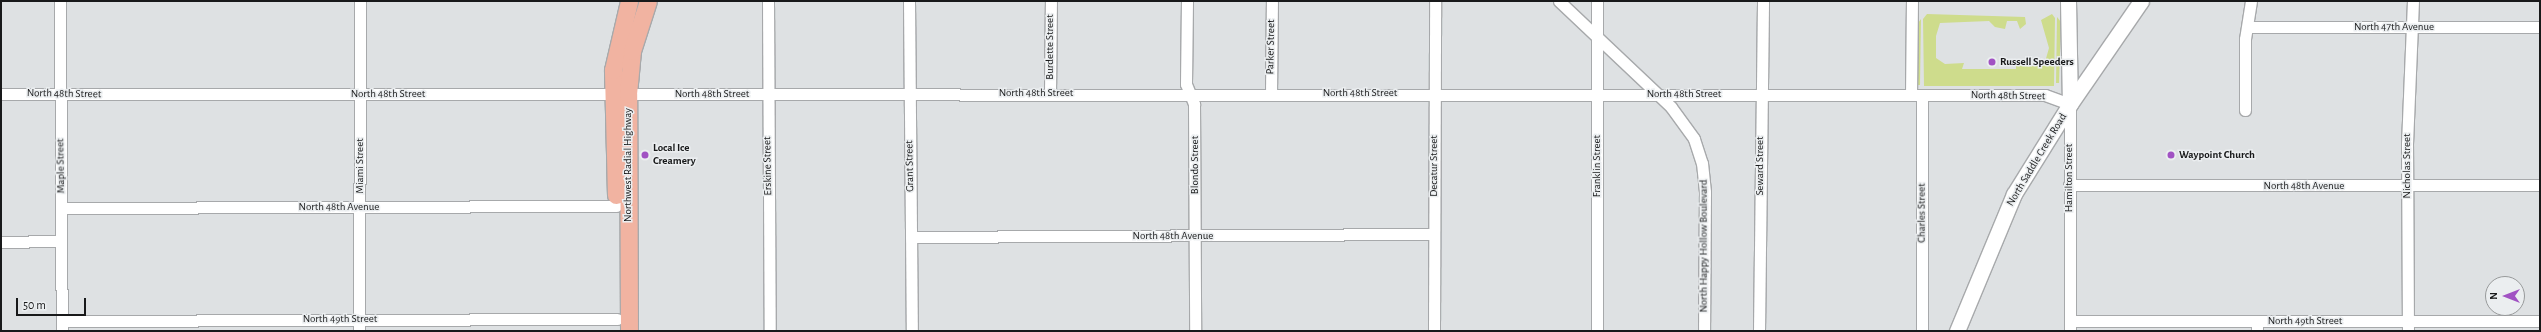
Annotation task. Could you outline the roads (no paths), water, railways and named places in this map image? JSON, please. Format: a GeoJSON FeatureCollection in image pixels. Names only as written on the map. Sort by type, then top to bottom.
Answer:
{"type":"FeatureCollection","features":[{"type":"Feature","properties":{"kind":"main road","name":"Northwest Radial Highway"},"geometry":{"type":"LineString","coordinates":[[629,1],[616,52],[620,94],[629,331]]}},
{"type":"Feature","properties":{"kind":"main road"},"geometry":{"type":"LineString","coordinates":[[637,31],[641,1]]}},
{"type":"Feature","properties":{"kind":"main road","name":"Northwest Radial Highway"},"geometry":{"type":"LineString","coordinates":[[617,325],[616,206],[620,94],[637,31],[648,1]]}},
{"type":"Feature","properties":{"kind":"main road","name":"Hamilton Street"},"geometry":{"type":"LineString","coordinates":[[2068,1],[2070,104]]}},
{"type":"Feature","properties":{"kind":"main road","name":"North Saddle Creek Road"},"geometry":{"type":"LineString","coordinates":[[1956,331],[2014,194],[2070,104],[2141,1]]}},
{"type":"Feature","properties":{"kind":"street","name":"Maple Street"},"geometry":{"type":"LineString","coordinates":[[60,1],[62,326]]}},
{"type":"Feature","properties":{"kind":"street","name":"Miami Street"},"geometry":{"type":"LineString","coordinates":[[359,331],[360,1]]}},
{"type":"Feature","properties":{"kind":"street","name":"Erskine Street"},"geometry":{"type":"LineString","coordinates":[[768,1],[770,331]]}},
{"type":"Feature","properties":{"kind":"street","name":"Grant Street"},"geometry":{"type":"LineString","coordinates":[[909,1],[912,331]]}},
{"type":"Feature","properties":{"kind":"street","name":"Burdette Street"},"geometry":{"type":"LineString","coordinates":[[1050,93],[1051,1]]}},
{"type":"Feature","properties":{"kind":"street","name":"Blondo Street"},"geometry":{"type":"LineString","coordinates":[[1187,1],[1186,84],[1194,104],[1195,331]]}},
{"type":"Feature","properties":{"kind":"street","name":"Parker Street"},"geometry":{"type":"LineString","coordinates":[[1271,93],[1272,1]]}},
{"type":"Feature","properties":{"kind":"street","name":"Decatur Street"},"geometry":{"type":"LineString","coordinates":[[1434,1],[1434,331]]}},
{"type":"Feature","properties":{"kind":"street","name":"North Happy Hollow Boulevard"},"geometry":{"type":"LineString","coordinates":[[1559,1],[1684,122],[1702,163],[1706,192],[1704,331]]}},
{"type":"Feature","properties":{"kind":"street","name":"Franklin Street"},"geometry":{"type":"LineString","coordinates":[[1597,1],[1597,331]]}},
{"type":"Feature","properties":{"kind":"street","name":"Seward Street"},"geometry":{"type":"LineString","coordinates":[[1759,331],[1763,1]]}},
{"type":"Feature","properties":{"kind":"street"},"geometry":{"type":"LineString","coordinates":[[1911,95],[1912,1]]}},
{"type":"Feature","properties":{"kind":"street"},"geometry":{"type":"LineString","coordinates":[[2245,110],[2248,27],[2251,1]]}},
{"type":"Feature","properties":{"kind":"street","name":"Nicholas Street"},"geometry":{"type":"LineString","coordinates":[[2408,326],[2406,186],[2413,1]]}},
{"type":"Feature","properties":{"kind":"street","name":"North 47th Avenue"},"geometry":{"type":"LineString","coordinates":[[2248,27],[2540,27]]}},
{"type":"Feature","properties":{"kind":"street","name":"North 48th Street"},"geometry":{"type":"LineString","coordinates":[[1,94],[1434,93],[2045,95],[2070,104]]}},
{"type":"Feature","properties":{"kind":"street","name":"Charles Street"},"geometry":{"type":"LineString","coordinates":[[1922,95],[1922,331]]}},
{"type":"Feature","properties":{"kind":"street","name":"Hamilton Street"},"geometry":{"type":"LineString","coordinates":[[2070,104],[2070,326]]}},
{"type":"Feature","properties":{"kind":"street","name":"North 48th Avenue"},"geometry":{"type":"LineString","coordinates":[[2069,185],[2540,185]]}},
{"type":"Feature","properties":{"kind":"street","name":"North 48th Avenue"},"geometry":{"type":"LineString","coordinates":[[62,208],[616,206]]}},
{"type":"Feature","properties":{"kind":"street","name":"North 48th Avenue"},"geometry":{"type":"LineString","coordinates":[[911,236],[1434,234]]}},
{"type":"Feature","properties":{"kind":"street"},"geometry":{"type":"LineString","coordinates":[[1,242],[61,241]]}},
{"type":"Feature","properties":{"kind":"street","name":"North 49th Street"},"geometry":{"type":"LineString","coordinates":[[62,326],[359,320],[617,325]]}},
{"type":"Feature","properties":{"kind":"street","name":"North 49th Street"},"geometry":{"type":"LineString","coordinates":[[2070,326],[2408,326],[2540,321]]}},
{"type":"Feature","properties":{"kind":"place","name":"Russell Speeders"},"geometry":{"type":"Point","coordinates":[1992,62]}},
{"type":"Feature","properties":{"kind":"place","name":"Local Ice Creamery"},"geometry":{"type":"Point","coordinates":[645,155]}},
{"type":"Feature","properties":{"kind":"place","name":"Waypoint Church"},"geometry":{"type":"Point","coordinates":[2171,155]}}]}
